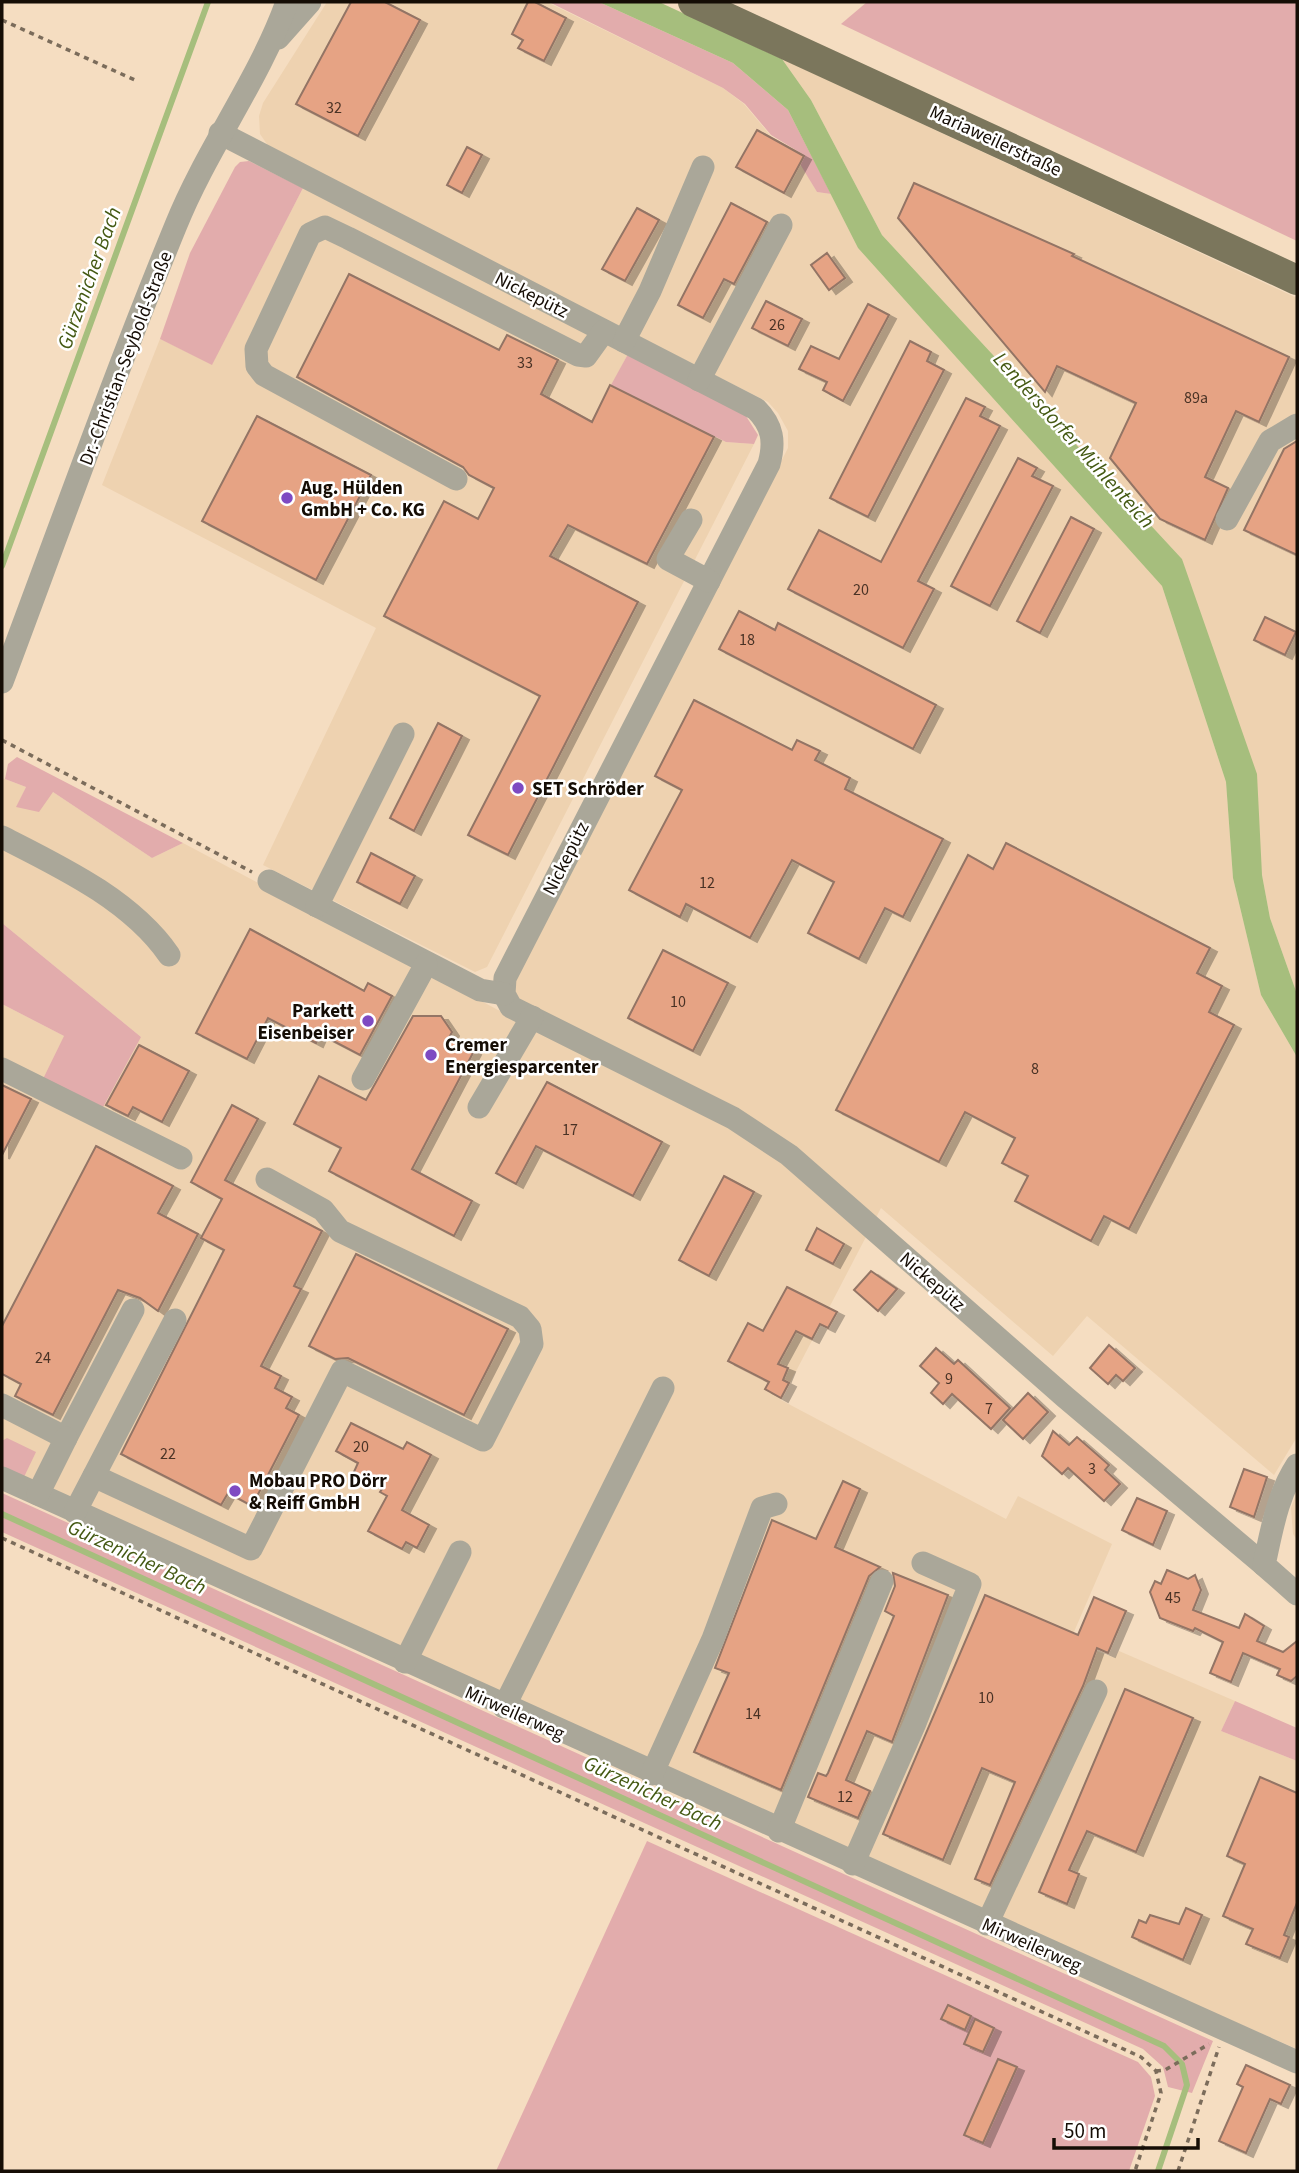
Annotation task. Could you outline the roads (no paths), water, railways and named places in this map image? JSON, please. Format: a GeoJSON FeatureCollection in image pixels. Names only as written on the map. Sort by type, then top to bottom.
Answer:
{"type":"FeatureCollection","features":[{"type":"Feature","properties":{"kind":"main road","name":"Mariaweilerstraße"},"geometry":{"type":"LineString","coordinates":[[693,2],[1297,280]]}},
{"type":"Feature","properties":{"kind":"street","name":"Dr.-Christian-Seybold-Straße"},"geometry":{"type":"LineString","coordinates":[[2,682],[177,223],[220,133],[271,45],[287,2]]}},
{"type":"Feature","properties":{"kind":"street","name":"Dr.-Christian-Seybold-Straße"},"geometry":{"type":"LineString","coordinates":[[271,45],[310,2]]}},
{"type":"Feature","properties":{"kind":"street","name":"Nickepütz"},"geometry":{"type":"LineString","coordinates":[[220,133],[756,409],[772,430],[773,449],[769,464],[505,978],[504,994],[511,1007],[733,1118],[789,1155],[1065,1397],[1297,1594]]}},
{"type":"Feature","properties":{"kind":"street"},"geometry":{"type":"LineString","coordinates":[[456,478],[264,375],[257,366],[256,349],[310,234],[325,227],[578,355],[586,356],[614,336],[650,291],[703,167]]}},
{"type":"Feature","properties":{"kind":"street"},"geometry":{"type":"LineString","coordinates":[[348,238],[364,207]]}},
{"type":"Feature","properties":{"kind":"street"},"geometry":{"type":"LineString","coordinates":[[699,380],[781,225]]}},
{"type":"Feature","properties":{"kind":"street"},"geometry":{"type":"LineString","coordinates":[[1227,519],[1270,441],[1297,425]]}},
{"type":"Feature","properties":{"kind":"street"},"geometry":{"type":"LineString","coordinates":[[691,520],[668,559],[709,581]]}},
{"type":"Feature","properties":{"kind":"street"},"geometry":{"type":"LineString","coordinates":[[317,906],[403,734]]}},
{"type":"Feature","properties":{"kind":"street"},"geometry":{"type":"LineString","coordinates":[[2,836],[121,907],[156,935],[169,955]]}},
{"type":"Feature","properties":{"kind":"street"},"geometry":{"type":"LineString","coordinates":[[269,881],[480,990],[504,994]]}},
{"type":"Feature","properties":{"kind":"street"},"geometry":{"type":"LineString","coordinates":[[363,1079],[426,964]]}},
{"type":"Feature","properties":{"kind":"street"},"geometry":{"type":"LineString","coordinates":[[479,1107],[532,1017]]}},
{"type":"Feature","properties":{"kind":"street"},"geometry":{"type":"LineString","coordinates":[[2,1069],[181,1158]]}},
{"type":"Feature","properties":{"kind":"street"},"geometry":{"type":"LineString","coordinates":[[94,1476],[251,1549],[342,1371],[483,1440],[532,1344],[530,1329],[520,1317],[340,1231],[323,1210],[267,1179]]}},
{"type":"Feature","properties":{"kind":"street"},"geometry":{"type":"LineString","coordinates":[[37,1494],[133,1311]]}},
{"type":"Feature","properties":{"kind":"street"},"geometry":{"type":"LineString","coordinates":[[75,1512],[175,1320]]}},
{"type":"Feature","properties":{"kind":"street"},"geometry":{"type":"LineString","coordinates":[[504,1707],[663,1388]]}},
{"type":"Feature","properties":{"kind":"street"},"geometry":{"type":"LineString","coordinates":[[2,1405],[66,1438]]}},
{"type":"Feature","properties":{"kind":"street"},"geometry":{"type":"LineString","coordinates":[[1264,1565],[1275,1510],[1284,1486],[1297,1465]]}},
{"type":"Feature","properties":{"kind":"street","name":"Mirweilerweg"},"geometry":{"type":"LineString","coordinates":[[2,1478],[652,1774],[1297,2062]]}},
{"type":"Feature","properties":{"kind":"street"},"geometry":{"type":"LineString","coordinates":[[652,1774],[713,1639],[762,1508],[775,1504]]}},
{"type":"Feature","properties":{"kind":"street"},"geometry":{"type":"LineString","coordinates":[[405,1662],[460,1552]]}},
{"type":"Feature","properties":{"kind":"street"},"geometry":{"type":"LineString","coordinates":[[853,1864],[920,1710],[970,1584],[923,1563]]}},
{"type":"Feature","properties":{"kind":"street"},"geometry":{"type":"LineString","coordinates":[[779,1831],[881,1581]]}},
{"type":"Feature","properties":{"kind":"street"},"geometry":{"type":"LineString","coordinates":[[987,1924],[1096,1690]]}},
{"type":"Feature","properties":{"kind":"waterway","name":"Gürzenicher Bach"},"geometry":{"type":"LineString","coordinates":[[2,566],[208,2]]}},
{"type":"Feature","properties":{"kind":"waterway","name":"Gürzenicher Bach"},"geometry":{"type":"LineString","coordinates":[[2,1514],[1164,2046],[1182,2064],[1187,2085],[1158,2171]]}},
{"type":"Feature","properties":{"kind":"place","name":"Aug. Hülden GmbH + Co. KG"},"geometry":{"type":"Point","coordinates":[287,498]}},
{"type":"Feature","properties":{"kind":"place","name":"SET Schröder"},"geometry":{"type":"Point","coordinates":[518,788]}},
{"type":"Feature","properties":{"kind":"place","name":"Parkett Eisenbeiser"},"geometry":{"type":"Point","coordinates":[368,1021]}},
{"type":"Feature","properties":{"kind":"place","name":"Cremer Energiesparcenter"},"geometry":{"type":"Point","coordinates":[431,1055]}},
{"type":"Feature","properties":{"kind":"place","name":"Mobau PRO Dörr & Reiff GmbH"},"geometry":{"type":"Point","coordinates":[235,1491]}},
{"type":"Feature","properties":{"kind":"water label","name":"Lendersdorfer Mühlenteich"},"geometry":{"type":"Point","coordinates":[1074,440]}}]}
